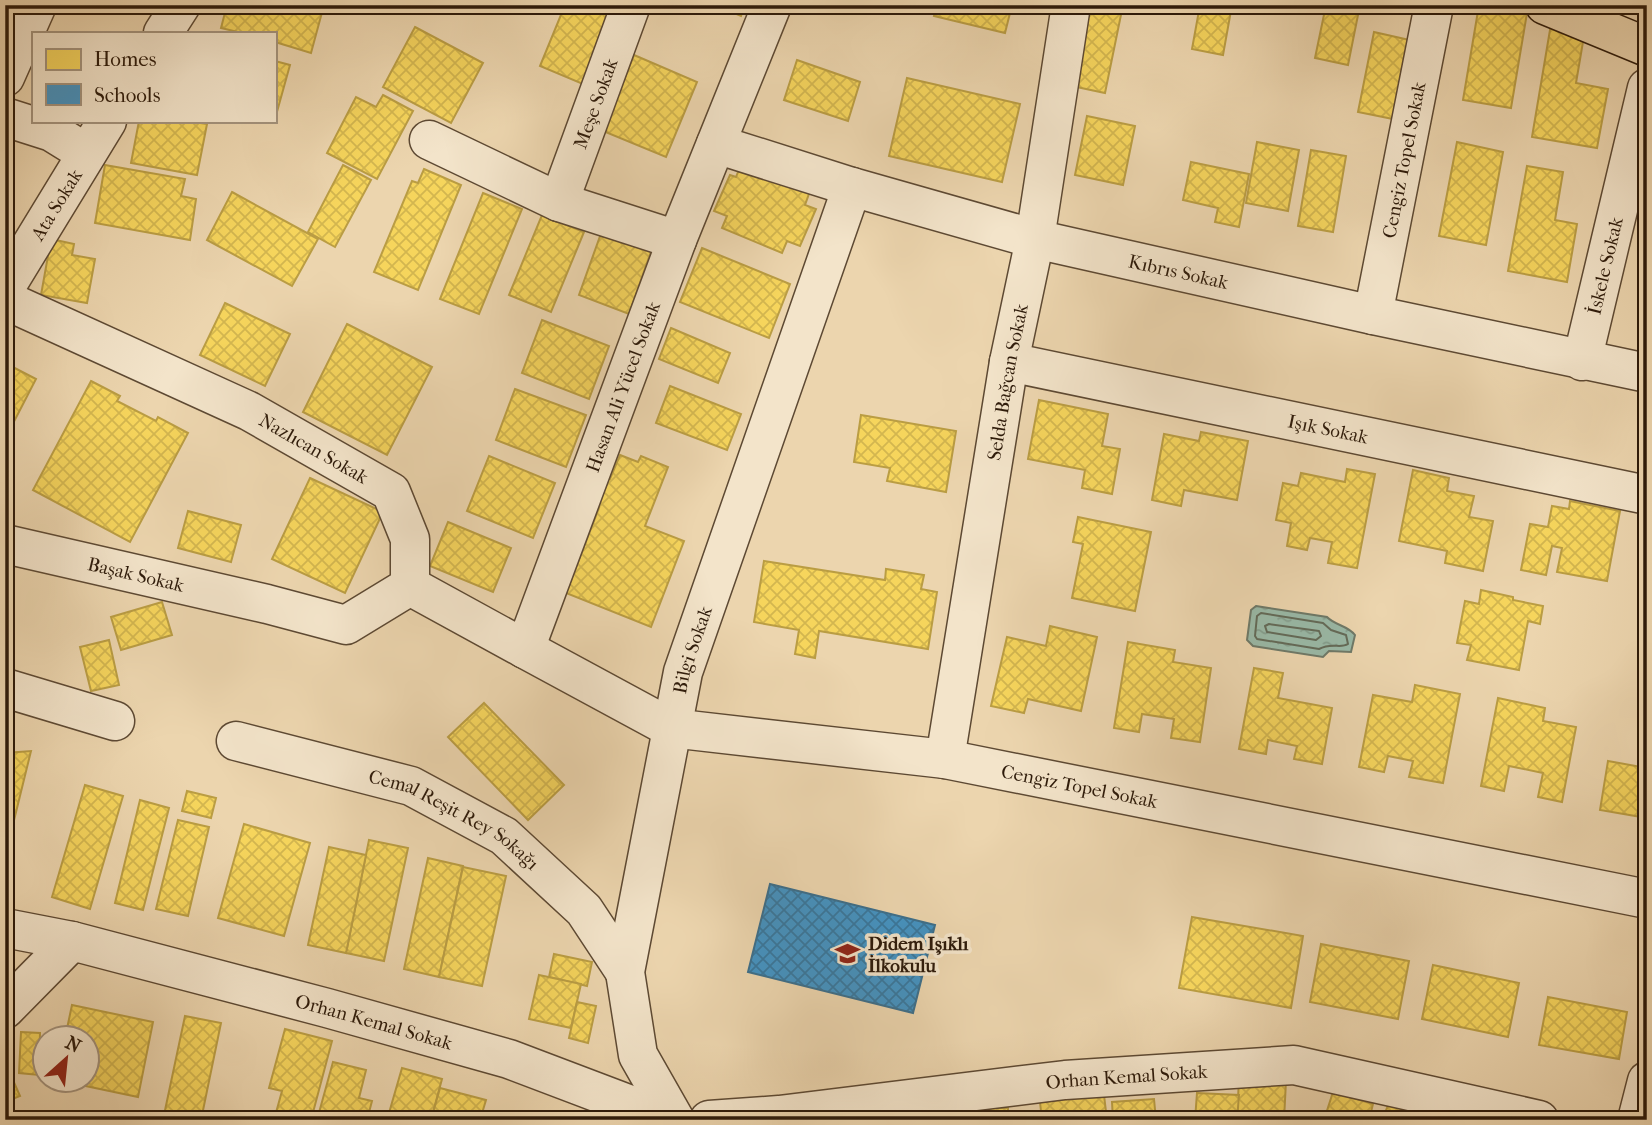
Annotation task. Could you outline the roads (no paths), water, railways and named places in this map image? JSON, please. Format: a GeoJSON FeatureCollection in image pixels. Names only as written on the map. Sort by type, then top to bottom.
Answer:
{"type":"FeatureCollection","features":[{"type":"Feature","properties":{"kind":"main road"},"geometry":{"type":"LineString","coordinates":[[1545,5],[1647,47]]}},
{"type":"Feature","properties":{"kind":"street"},"geometry":{"type":"LineString","coordinates":[[5,77],[37,5]]}},
{"type":"Feature","properties":{"kind":"street"},"geometry":{"type":"LineString","coordinates":[[164,32],[181,5]]}},
{"type":"Feature","properties":{"kind":"street","name":"Meşe Sokak"},"geometry":{"type":"LineString","coordinates":[[559,202],[631,5]]}},
{"type":"Feature","properties":{"kind":"street","name":"Hasan Ali Yücel Sokak"},"geometry":{"type":"LineString","coordinates":[[525,649],[677,240],[772,5]]}},
{"type":"Feature","properties":{"kind":"street","name":"Selda Bağcan Sokak"},"geometry":{"type":"LineString","coordinates":[[945,759],[1009,362],[1035,239],[1071,5]]}},
{"type":"Feature","properties":{"kind":"street","name":"Cengiz Topel Sokak"},"geometry":{"type":"LineString","coordinates":[[1373,315],[1434,5]]}},
{"type":"Feature","properties":{"kind":"street","name":"İskele Sokak"},"geometry":{"type":"LineString","coordinates":[[1582,361],[1647,88]]}},
{"type":"Feature","properties":{"kind":"street"},"geometry":{"type":"LineString","coordinates":[[5,117],[52,132],[86,153]]}},
{"type":"Feature","properties":{"kind":"street","name":"Ata Sokak"},"geometry":{"type":"LineString","coordinates":[[5,288],[106,122]]}},
{"type":"Feature","properties":{"kind":"street"},"geometry":{"type":"LineString","coordinates":[[429,140],[559,202],[677,240]]}},
{"type":"Feature","properties":{"kind":"street","name":"Kıbrıs Sokak"},"geometry":{"type":"LineString","coordinates":[[716,144],[852,187],[1035,239],[1582,361],[1647,373]]}},
{"type":"Feature","properties":{"kind":"street","name":"Bilgi Sokak"},"geometry":{"type":"LineString","coordinates":[[673,1120],[638,1055],[625,972],[671,728],[683,672],[852,187]]}},
{"type":"Feature","properties":{"kind":"street","name":"Nazlıcan Sokak"},"geometry":{"type":"LineString","coordinates":[[5,300],[249,411],[391,492],[410,539],[410,586]]}},
{"type":"Feature","properties":{"kind":"street","name":"Işık Sokak"},"geometry":{"type":"LineString","coordinates":[[1009,362],[1647,495]]}},
{"type":"Feature","properties":{"kind":"street","name":"Başak Sokak"},"geometry":{"type":"LineString","coordinates":[[5,544],[267,604],[346,625],[410,586]]}},
{"type":"Feature","properties":{"kind":"street"},"geometry":{"type":"LineString","coordinates":[[410,586],[525,649]]}},
{"type":"Feature","properties":{"kind":"street","name":"Cengiz Topel Sokak"},"geometry":{"type":"LineString","coordinates":[[525,649],[671,728],[945,759],[1647,899]]}},
{"type":"Feature","properties":{"kind":"street"},"geometry":{"type":"LineString","coordinates":[[5,688],[115,721]]}},
{"type":"Feature","properties":{"kind":"street","name":"Cemal Reşit Rey Sokağı"},"geometry":{"type":"LineString","coordinates":[[236,741],[411,786],[504,836],[584,910],[625,972]]}},
{"type":"Feature","properties":{"kind":"street","name":"Orhan Kemal Sokak"},"geometry":{"type":"LineString","coordinates":[[5,928],[72,941],[314,1004],[509,1059],[673,1120]]}},
{"type":"Feature","properties":{"kind":"street"},"geometry":{"type":"LineString","coordinates":[[5,1009],[72,941]]}},
{"type":"Feature","properties":{"kind":"street","name":"Orhan Kemal Sokak"},"geometry":{"type":"LineString","coordinates":[[709,1120],[807,1112],[1065,1080],[1294,1065],[1539,1120]]}},
{"type":"Feature","properties":{"kind":"street"},"geometry":{"type":"LineString","coordinates":[[1637,1120],[1647,1081]]}},
{"type":"Feature","properties":{"kind":"water"},"geometry":{"type":"Polygon","coordinates":[[[1256,606],[1327,617],[1355,635],[1351,652],[1329,651],[1323,657],[1253,646],[1247,640],[1251,610],[1256,606]]]}},
{"type":"Feature","properties":{"kind":"place","name":"Didem Işıklı İlkokulu"},"geometry":{"type":"Point","coordinates":[848,954]}}]}
